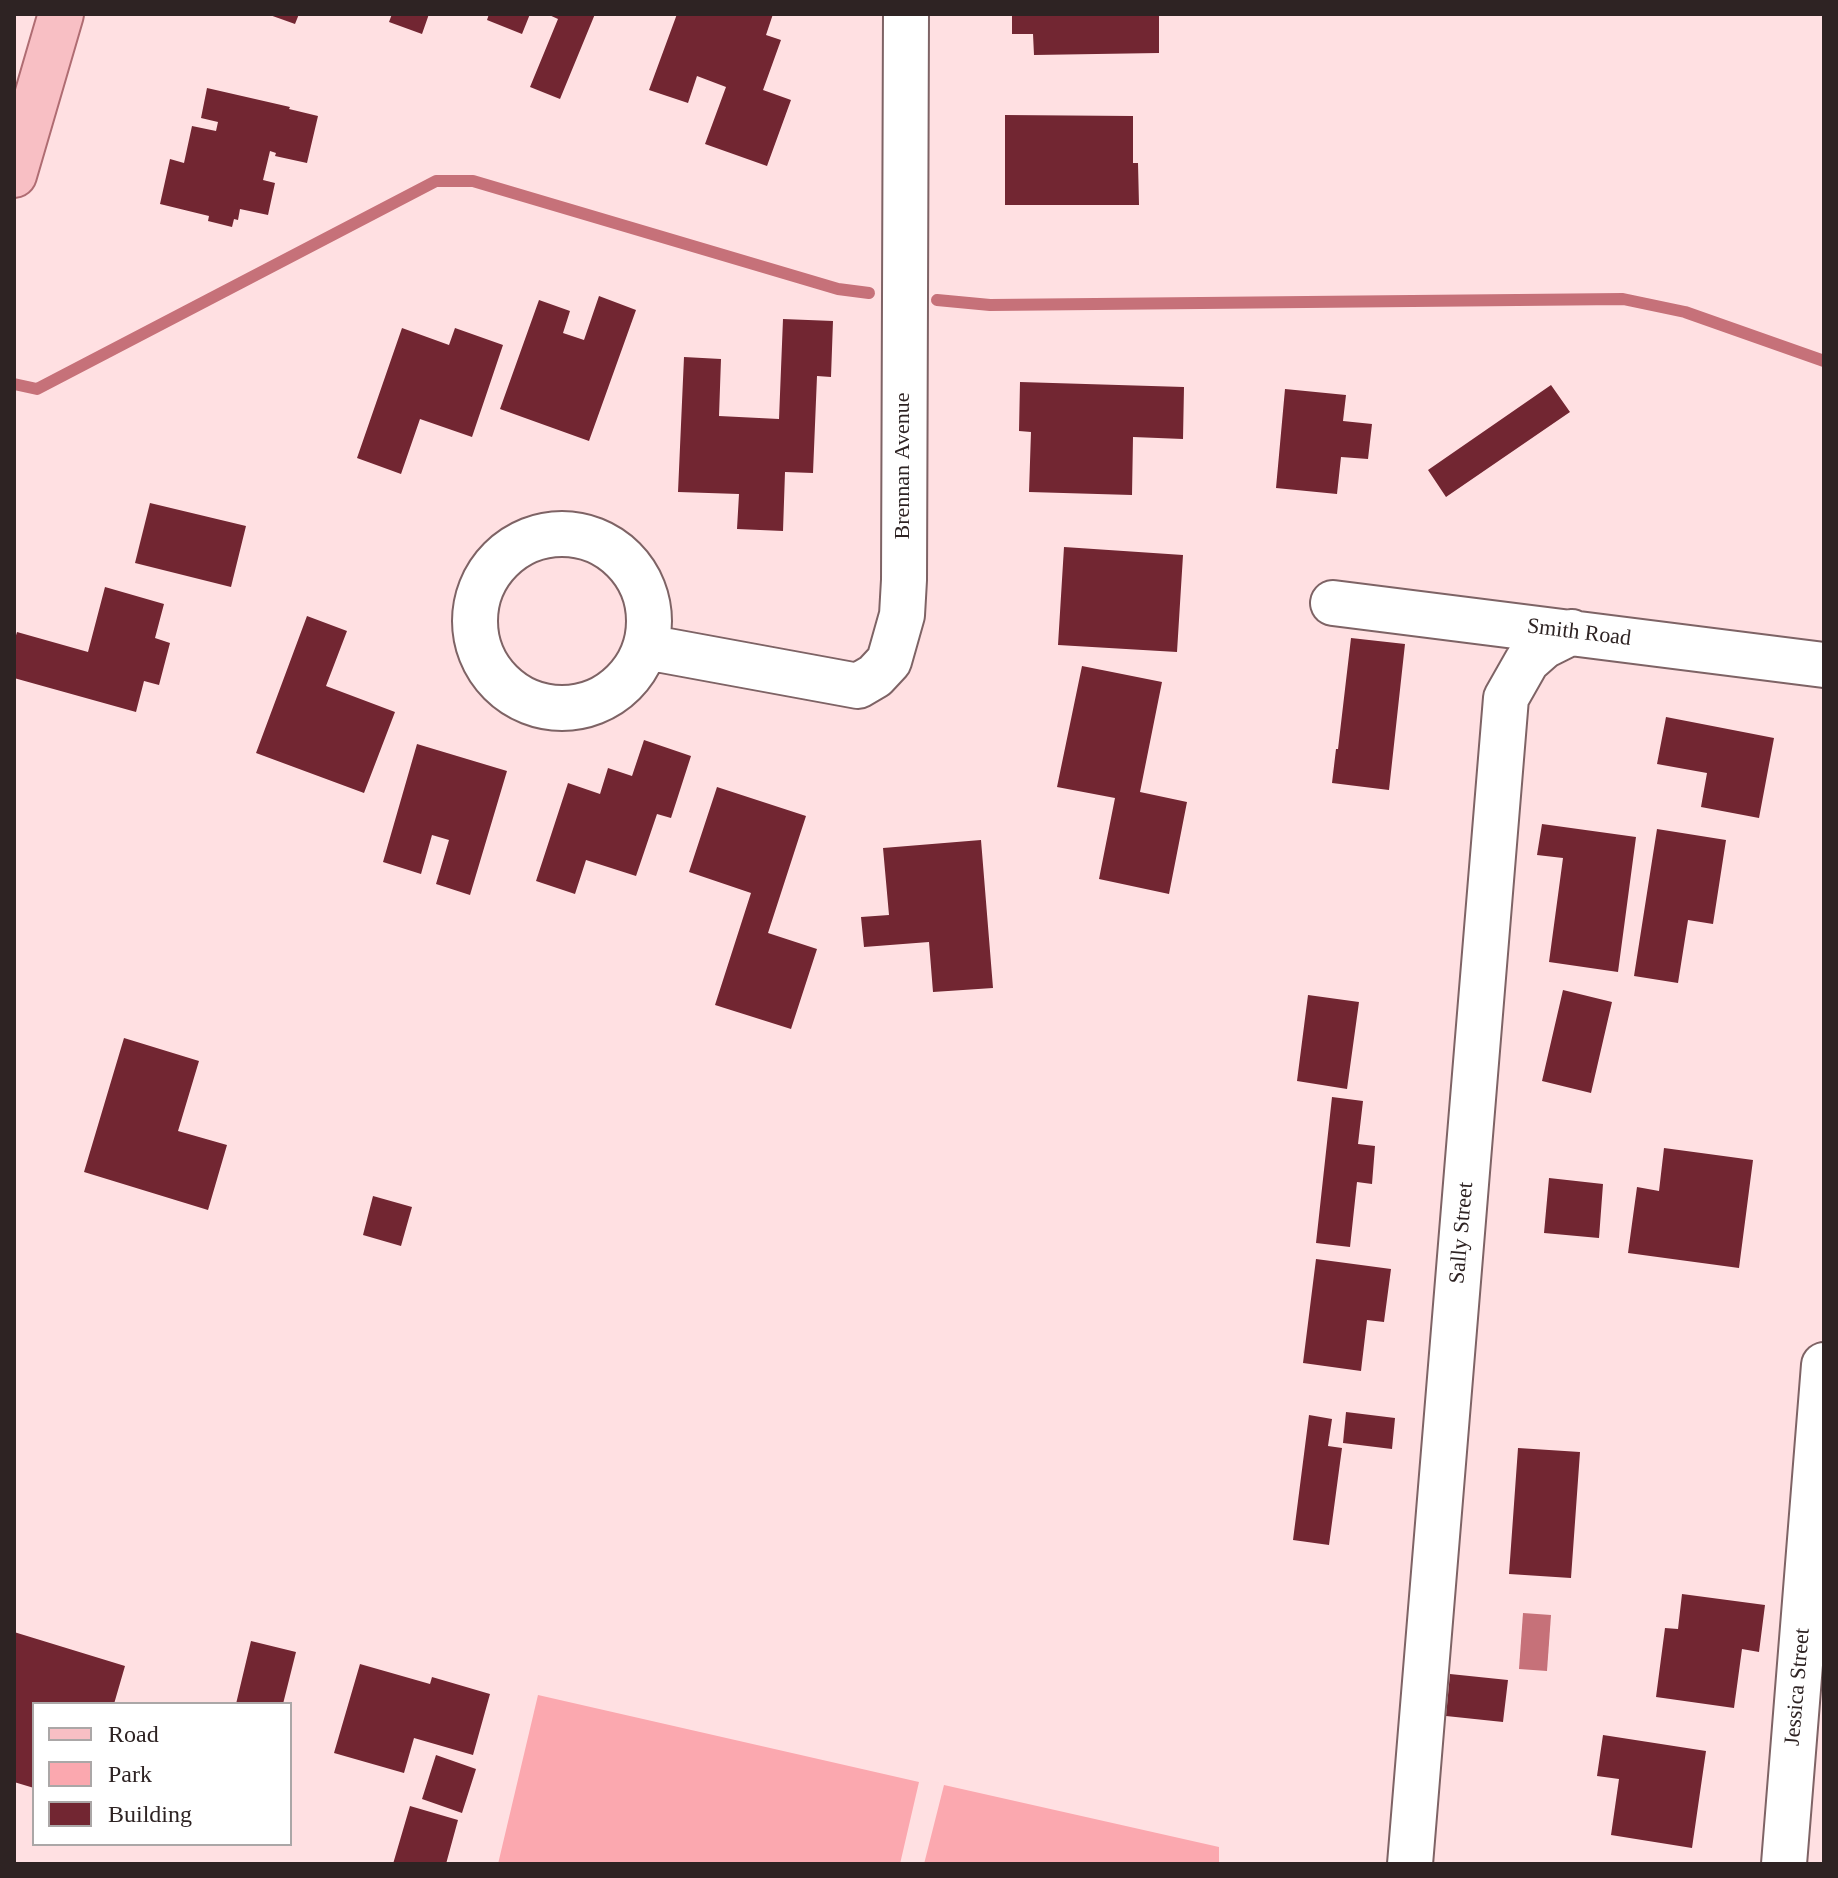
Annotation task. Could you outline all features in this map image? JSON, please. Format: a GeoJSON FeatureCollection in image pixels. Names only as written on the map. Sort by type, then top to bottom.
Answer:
{"type":"FeatureCollection","features":[{"type":"Feature","properties":{"kind":"main road"},"geometry":{"type":"LineString","coordinates":[[14,175],[61,14]]}},
{"type":"Feature","properties":{"kind":"street","name":"Brennan Avenue"},"geometry":{"type":"LineString","coordinates":[[646,647],[858,686],[875,676],[889,661],[902,615],[904,580],[906,14]]}},
{"type":"Feature","properties":{"kind":"street","name":"Smith Road"},"geometry":{"type":"LineString","coordinates":[[1333,603],[1824,665]]}},
{"type":"Feature","properties":{"kind":"street","name":"Sally Street"},"geometry":{"type":"LineString","coordinates":[[1410,1864],[1506,698],[1527,661],[1544,646],[1572,632]]}},
{"type":"Feature","properties":{"kind":"street","name":"Jessica Street"},"geometry":{"type":"LineString","coordinates":[[1784,1864],[1824,1365]]}},
{"type":"Feature","properties":{"kind":"green space"},"geometry":{"type":"Polygon","coordinates":[[[538,1695],[919,1782],[900,1864],[498,1864],[538,1695]]]}},
{"type":"Feature","properties":{"kind":"green space"},"geometry":{"type":"Polygon","coordinates":[[[944,1785],[1219,1847],[1219,1864],[924,1864],[944,1785]]]}},
{"type":"Feature","properties":{"kind":"shaded area"},"geometry":{"type":"Polygon","coordinates":[[[1523,1613],[1551,1615],[1547,1671],[1519,1669],[1523,1613]]]}},
{"type":"Feature","properties":{"kind":"building"},"geometry":{"type":"Polygon","coordinates":[[[267,14],[299,14],[295,24],[267,14]]]}},
{"type":"Feature","properties":{"kind":"building"},"geometry":{"type":"Polygon","coordinates":[[[392,14],[429,14],[422,34],[389,22],[392,14]]]}},
{"type":"Feature","properties":{"kind":"building"},"geometry":{"type":"Polygon","coordinates":[[[489,14],[530,14],[522,34],[487,20],[489,14]]]}},
{"type":"Feature","properties":{"kind":"building"},"geometry":{"type":"Polygon","coordinates":[[[547,14],[595,14],[560,99],[530,87],[558,19],[547,14]]]}},
{"type":"Feature","properties":{"kind":"building"},"geometry":{"type":"Polygon","coordinates":[[[677,14],[773,14],[766,35],[781,40],[763,90],[791,100],[767,166],[705,144],[726,87],[697,76],[688,103],[649,90],[677,14]]]}},
{"type":"Feature","properties":{"kind":"building"},"geometry":{"type":"Polygon","coordinates":[[[1012,14],[1159,14],[1159,53],[1034,55],[1033,34],[1012,34],[1012,14]]]}},
{"type":"Feature","properties":{"kind":"building"},"geometry":{"type":"Polygon","coordinates":[[[207,88],[318,116],[307,163],[275,156],[276,153],[270,151],[263,180],[275,183],[268,215],[240,209],[238,220],[234,219],[232,227],[208,221],[209,216],[160,204],[170,159],[184,163],[192,126],[216,131],[218,122],[201,118],[207,88]]]}},
{"type":"Feature","properties":{"kind":"building"},"geometry":{"type":"Polygon","coordinates":[[[1005,115],[1133,116],[1133,163],[1138,163],[1139,205],[1005,205],[1005,115]]]}},
{"type":"Feature","properties":{"kind":"building"},"geometry":{"type":"Polygon","coordinates":[[[599,296],[636,310],[589,441],[500,409],[539,300],[570,311],[563,333],[584,340],[599,296]]]}},
{"type":"Feature","properties":{"kind":"building"},"geometry":{"type":"Polygon","coordinates":[[[783,319],[833,321],[831,377],[817,376],[813,473],[785,472],[783,531],[737,529],[739,494],[678,492],[684,357],[721,359],[719,416],[779,419],[783,319]]]}},
{"type":"Feature","properties":{"kind":"building"},"geometry":{"type":"Polygon","coordinates":[[[402,328],[449,345],[455,328],[503,345],[472,437],[420,419],[401,474],[357,458],[402,328]]]}},
{"type":"Feature","properties":{"kind":"building"},"geometry":{"type":"Polygon","coordinates":[[[1020,382],[1184,387],[1183,439],[1133,437],[1132,495],[1029,492],[1031,432],[1019,431],[1020,382]]]}},
{"type":"Feature","properties":{"kind":"building"},"geometry":{"type":"Polygon","coordinates":[[[1551,385],[1570,412],[1446,497],[1428,470],[1551,385]]]}},
{"type":"Feature","properties":{"kind":"building"},"geometry":{"type":"Polygon","coordinates":[[[1285,389],[1346,395],[1343,421],[1372,424],[1368,459],[1341,457],[1337,494],[1276,488],[1285,389]]]}},
{"type":"Feature","properties":{"kind":"building"},"geometry":{"type":"Polygon","coordinates":[[[150,503],[246,526],[231,587],[135,563],[150,503]]]}},
{"type":"Feature","properties":{"kind":"building"},"geometry":{"type":"Polygon","coordinates":[[[1064,547],[1183,555],[1177,652],[1058,645],[1064,547]]]}},
{"type":"Feature","properties":{"kind":"building"},"geometry":{"type":"Polygon","coordinates":[[[105,587],[164,604],[155,638],[170,643],[159,685],[144,681],[136,712],[14,678],[17,632],[88,652],[105,587]]]}},
{"type":"Feature","properties":{"kind":"building"},"geometry":{"type":"Polygon","coordinates":[[[307,616],[347,631],[326,686],[395,712],[364,793],[256,753],[307,616]]]}},
{"type":"Feature","properties":{"kind":"building"},"geometry":{"type":"Polygon","coordinates":[[[1351,638],[1405,644],[1389,790],[1332,783],[1351,638]]]}},
{"type":"Feature","properties":{"kind":"building"},"geometry":{"type":"Polygon","coordinates":[[[1082,666],[1162,682],[1140,792],[1187,802],[1169,894],[1099,879],[1115,798],[1057,787],[1082,666]]]}},
{"type":"Feature","properties":{"kind":"building"},"geometry":{"type":"Polygon","coordinates":[[[1666,717],[1774,738],[1759,818],[1701,807],[1707,773],[1657,764],[1666,717]]]}},
{"type":"Feature","properties":{"kind":"building"},"geometry":{"type":"Polygon","coordinates":[[[644,740],[691,756],[671,818],[657,814],[636,876],[586,860],[575,894],[536,881],[568,783],[600,794],[608,768],[632,776],[644,740]]]}},
{"type":"Feature","properties":{"kind":"building"},"geometry":{"type":"Polygon","coordinates":[[[417,744],[507,771],[470,895],[436,884],[449,840],[432,835],[421,874],[383,862],[417,744]]]}},
{"type":"Feature","properties":{"kind":"building"},"geometry":{"type":"Polygon","coordinates":[[[717,787],[806,816],[768,933],[817,949],[791,1029],[715,1005],[751,893],[689,872],[717,787]]]}},
{"type":"Feature","properties":{"kind":"building"},"geometry":{"type":"Polygon","coordinates":[[[1542,824],[1636,837],[1618,972],[1549,962],[1563,858],[1537,855],[1542,824]]]}},
{"type":"Feature","properties":{"kind":"building"},"geometry":{"type":"Polygon","coordinates":[[[1657,829],[1726,840],[1713,924],[1688,920],[1678,983],[1634,976],[1657,829]]]}},
{"type":"Feature","properties":{"kind":"building"},"geometry":{"type":"Polygon","coordinates":[[[981,840],[993,988],[933,992],[929,942],[864,947],[861,917],[889,915],[883,848],[981,840]]]}},
{"type":"Feature","properties":{"kind":"building"},"geometry":{"type":"Polygon","coordinates":[[[1563,990],[1612,1002],[1591,1093],[1542,1081],[1563,990]]]}},
{"type":"Feature","properties":{"kind":"building"},"geometry":{"type":"Polygon","coordinates":[[[1308,995],[1359,1002],[1347,1089],[1297,1081],[1308,995]]]}},
{"type":"Feature","properties":{"kind":"building"},"geometry":{"type":"Polygon","coordinates":[[[124,1038],[199,1061],[178,1131],[227,1145],[208,1210],[84,1172],[124,1038]]]}},
{"type":"Feature","properties":{"kind":"building"},"geometry":{"type":"Polygon","coordinates":[[[1332,1097],[1363,1101],[1358,1144],[1375,1146],[1372,1184],[1357,1182],[1350,1247],[1316,1243],[1332,1097]]]}},
{"type":"Feature","properties":{"kind":"building"},"geometry":{"type":"Polygon","coordinates":[[[1664,1148],[1753,1160],[1739,1268],[1628,1253],[1637,1187],[1659,1191],[1664,1148]]]}},
{"type":"Feature","properties":{"kind":"building"},"geometry":{"type":"Polygon","coordinates":[[[1549,1178],[1603,1184],[1599,1238],[1544,1233],[1549,1178]]]}},
{"type":"Feature","properties":{"kind":"building"},"geometry":{"type":"Polygon","coordinates":[[[373,1196],[412,1207],[401,1246],[363,1235],[373,1196]]]}},
{"type":"Feature","properties":{"kind":"building"},"geometry":{"type":"Polygon","coordinates":[[[1316,1259],[1391,1269],[1384,1322],[1367,1320],[1361,1371],[1303,1363],[1316,1259]]]}},
{"type":"Feature","properties":{"kind":"building"},"geometry":{"type":"Polygon","coordinates":[[[1346,1412],[1395,1418],[1392,1449],[1343,1443],[1346,1412]]]}},
{"type":"Feature","properties":{"kind":"building"},"geometry":{"type":"Polygon","coordinates":[[[1309,1415],[1332,1419],[1328,1446],[1342,1448],[1329,1545],[1293,1540],[1309,1415]]]}},
{"type":"Feature","properties":{"kind":"building"},"geometry":{"type":"Polygon","coordinates":[[[1518,1448],[1580,1452],[1571,1578],[1509,1574],[1518,1448]]]}},
{"type":"Feature","properties":{"kind":"building"},"geometry":{"type":"Polygon","coordinates":[[[1682,1594],[1765,1605],[1759,1652],[1742,1649],[1734,1708],[1656,1697],[1665,1628],[1678,1629],[1682,1594]]]}},
{"type":"Feature","properties":{"kind":"building"},"geometry":{"type":"Polygon","coordinates":[[[14,1632],[125,1666],[115,1702],[32,1702],[32,1787],[14,1782],[14,1632]]]}},
{"type":"Feature","properties":{"kind":"building"},"geometry":{"type":"Polygon","coordinates":[[[251,1641],[296,1652],[284,1702],[236,1702],[251,1641]]]}},
{"type":"Feature","properties":{"kind":"building"},"geometry":{"type":"Polygon","coordinates":[[[360,1664],[430,1684],[432,1677],[490,1694],[473,1755],[414,1738],[404,1773],[334,1753],[360,1664]]]}},
{"type":"Feature","properties":{"kind":"building"},"geometry":{"type":"Polygon","coordinates":[[[1450,1674],[1508,1680],[1503,1722],[1446,1716],[1450,1674]]]}},
{"type":"Feature","properties":{"kind":"building"},"geometry":{"type":"Polygon","coordinates":[[[1603,1735],[1706,1751],[1692,1848],[1611,1835],[1619,1779],[1597,1776],[1603,1735]]]}},
{"type":"Feature","properties":{"kind":"building"},"geometry":{"type":"Polygon","coordinates":[[[436,1755],[476,1769],[462,1813],[422,1799],[436,1755]]]}},
{"type":"Feature","properties":{"kind":"building"},"geometry":{"type":"Polygon","coordinates":[[[410,1806],[458,1820],[446,1864],[393,1864],[410,1806]]]}},
{"type":"Feature","properties":{"kind":"waterway"},"geometry":{"type":"LineString","coordinates":[[14,384],[37,389],[436,181],[473,181],[838,289],[869,293]]}},
{"type":"Feature","properties":{"kind":"waterway"},"geometry":{"type":"LineString","coordinates":[[937,300],[990,305],[1623,299],[1685,312],[1824,361]]}}]}
